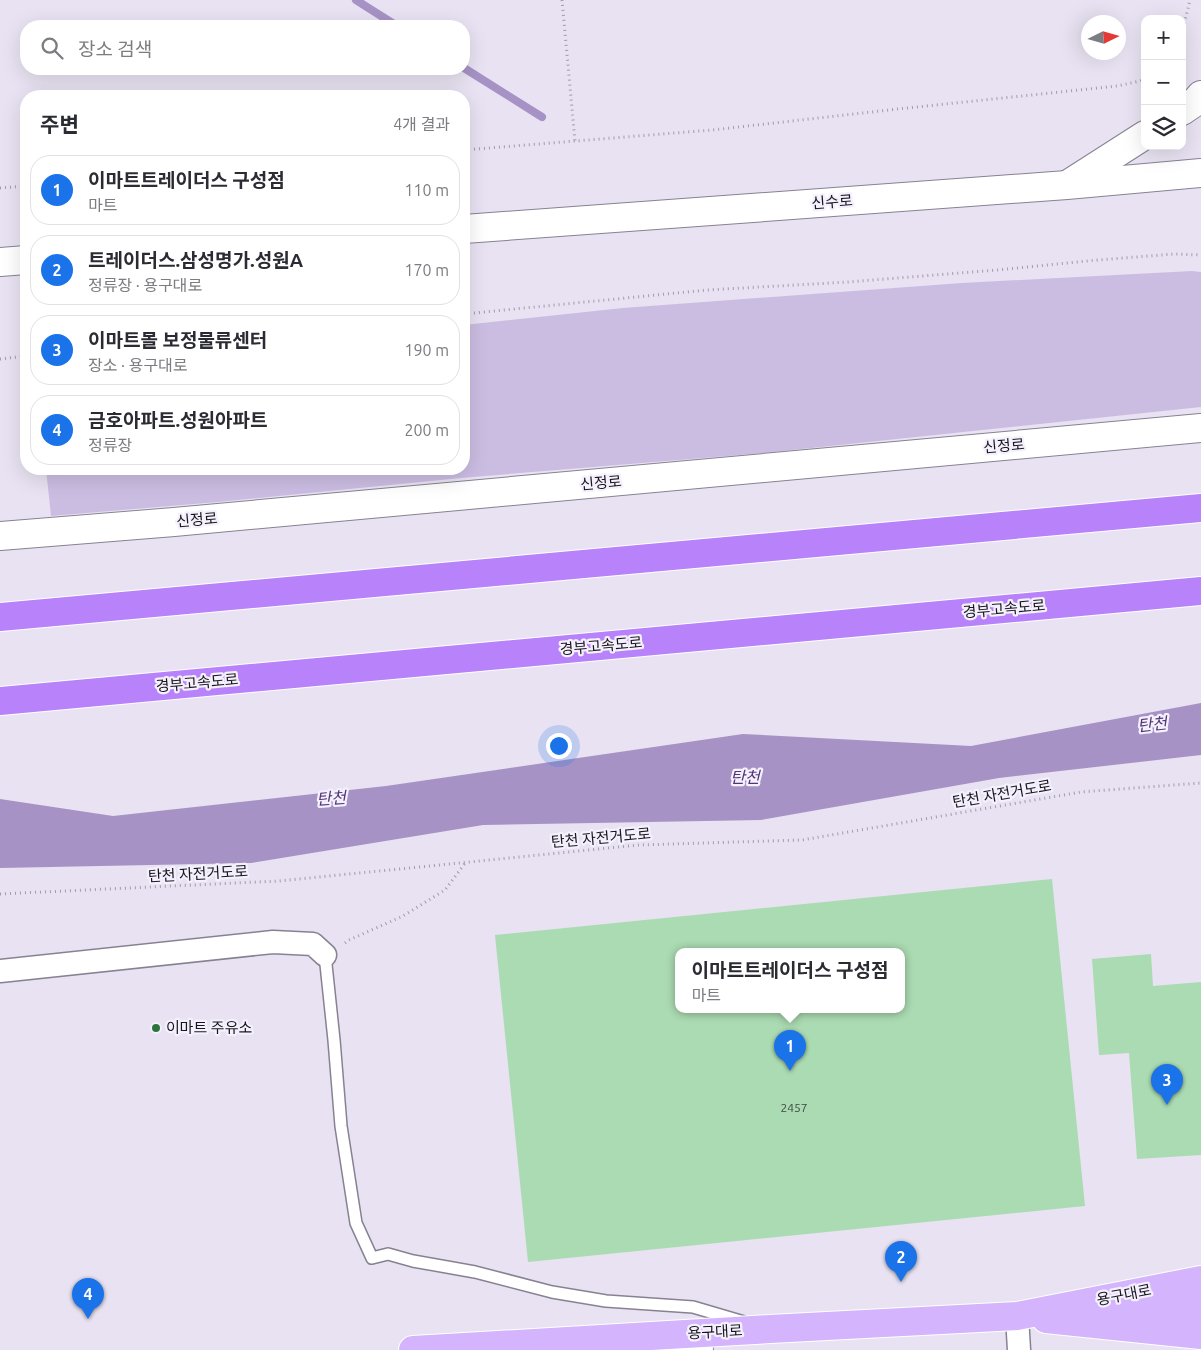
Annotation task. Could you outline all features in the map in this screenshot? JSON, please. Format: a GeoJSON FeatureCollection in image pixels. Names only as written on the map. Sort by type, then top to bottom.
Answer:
{"type":"FeatureCollection","features":[{"type":"Feature","properties":{"kind":"highway"},"geometry":{"type":"LineString","coordinates":[[0,617],[1201,508]]}},
{"type":"Feature","properties":{"kind":"highway","name":"경부고속도로"},"geometry":{"type":"LineString","coordinates":[[0,701],[1201,591]]}},
{"type":"Feature","properties":{"kind":"main road","name":"용구대로"},"geometry":{"type":"LineString","coordinates":[[413,1350],[1017,1316],[1201,1280]]}},
{"type":"Feature","properties":{"kind":"main road"},"geometry":{"type":"LineString","coordinates":[[1017,1316],[1201,1308]]}},
{"type":"Feature","properties":{"kind":"main road","name":"용구대로"},"geometry":{"type":"LineString","coordinates":[[1017,1316],[1201,1335]]}},
{"type":"Feature","properties":{"kind":"main road"},"geometry":{"type":"LineString","coordinates":[[1174,1332],[1201,1330]]}},
{"type":"Feature","properties":{"kind":"street"},"geometry":{"type":"LineString","coordinates":[[1186,108],[1201,95]]}},
{"type":"Feature","properties":{"kind":"street"},"geometry":{"type":"LineString","coordinates":[[1067,185],[1141,138]]}},
{"type":"Feature","properties":{"kind":"street","name":"신수로"},"geometry":{"type":"LineString","coordinates":[[470,228],[1067,185],[1201,173]]}},
{"type":"Feature","properties":{"kind":"street"},"geometry":{"type":"LineString","coordinates":[[0,262],[20,260]]}},
{"type":"Feature","properties":{"kind":"street","name":"신정로"},"geometry":{"type":"LineString","coordinates":[[0,536],[194,521],[1201,428]]}},
{"type":"Feature","properties":{"kind":"street"},"geometry":{"type":"LineString","coordinates":[[0,971],[272,942],[313,944],[325,957]]}},
{"type":"Feature","properties":{"kind":"street"},"geometry":{"type":"LineString","coordinates":[[1017,1316],[1019,1350]]}},
{"type":"Feature","properties":{"kind":"street"},"geometry":{"type":"LineString","coordinates":[[650,1336],[699,1350]]}},
{"type":"Feature","properties":{"kind":"lane"},"geometry":{"type":"LineString","coordinates":[[325,957],[341,1126],[356,1223],[372,1258],[388,1254],[413,1261],[475,1272],[552,1292],[606,1301],[694,1307],[770,1329]]}},
{"type":"Feature","properties":{"kind":"path"},"geometry":{"type":"LineString","coordinates":[[562,0],[575,141]]}},
{"type":"Feature","properties":{"kind":"path"},"geometry":{"type":"LineString","coordinates":[[1186,16],[1190,0]]}},
{"type":"Feature","properties":{"kind":"path"},"geometry":{"type":"LineString","coordinates":[[470,150],[712,130],[1117,86],[1141,81]]}},
{"type":"Feature","properties":{"kind":"path"},"geometry":{"type":"LineString","coordinates":[[0,188],[20,186]]}},
{"type":"Feature","properties":{"kind":"path"},"geometry":{"type":"LineString","coordinates":[[470,313],[707,290],[848,282],[1174,254],[1201,255]]}},
{"type":"Feature","properties":{"kind":"path"},"geometry":{"type":"LineString","coordinates":[[0,359],[20,357]]}},
{"type":"Feature","properties":{"kind":"path","name":"탄천 자전거도로"},"geometry":{"type":"LineString","coordinates":[[0,894],[280,881],[639,845],[802,840],[1081,792],[1201,783]]}},
{"type":"Feature","properties":{"kind":"path"},"geometry":{"type":"LineString","coordinates":[[325,957],[349,940],[403,916],[445,890],[466,862]]}},
{"type":"Feature","properties":{"kind":"shaded area"},"geometry":{"type":"Polygon","coordinates":[[[1201,272],[1201,407],[764,453],[461,478],[51,516],[47,475],[470,475],[470,324],[623,308],[962,283],[1201,272]]]}},
{"type":"Feature","properties":{"kind":"water","name":"탄천"},"geometry":{"type":"Polygon","coordinates":[[[1201,703],[1201,755],[999,778],[761,820],[483,825],[251,863],[0,868],[0,799],[113,816],[386,786],[743,734],[971,746],[1201,703]]]}},
{"type":"Feature","properties":{"kind":"building"},"geometry":{"type":"Polygon","coordinates":[[[1052,879],[1085,1206],[528,1262],[495,935],[1052,879]]]}},
{"type":"Feature","properties":{"kind":"building"},"geometry":{"type":"Polygon","coordinates":[[[1151,954],[1153,986],[1201,982],[1201,1155],[1137,1159],[1129,1053],[1099,1055],[1092,959],[1151,954]]]}},
{"type":"Feature","properties":{"kind":"waterway"},"geometry":{"type":"LineString","coordinates":[[356,0],[388,20]]}},
{"type":"Feature","properties":{"kind":"waterway"},"geometry":{"type":"LineString","coordinates":[[470,72],[542,117]]}},
{"type":"Feature","properties":{"kind":"place","name":"이마트 주유소"},"geometry":{"type":"Point","coordinates":[156,1028]}},
{"type":"Feature","properties":{"kind":"place","name":"이마트트레이더스 구성점"},"geometry":{"type":"Point","coordinates":[790,1071]}},
{"type":"Feature","properties":{"kind":"place","name":"이마트몰 보정물류센터"},"geometry":{"type":"Point","coordinates":[1167,1105]}},
{"type":"Feature","properties":{"kind":"place","name":"트레이더스.삼성명가.성원A"},"geometry":{"type":"Point","coordinates":[901,1282]}},
{"type":"Feature","properties":{"kind":"place","name":"금호아파트.성원아파트"},"geometry":{"type":"Point","coordinates":[88,1319]}}]}
